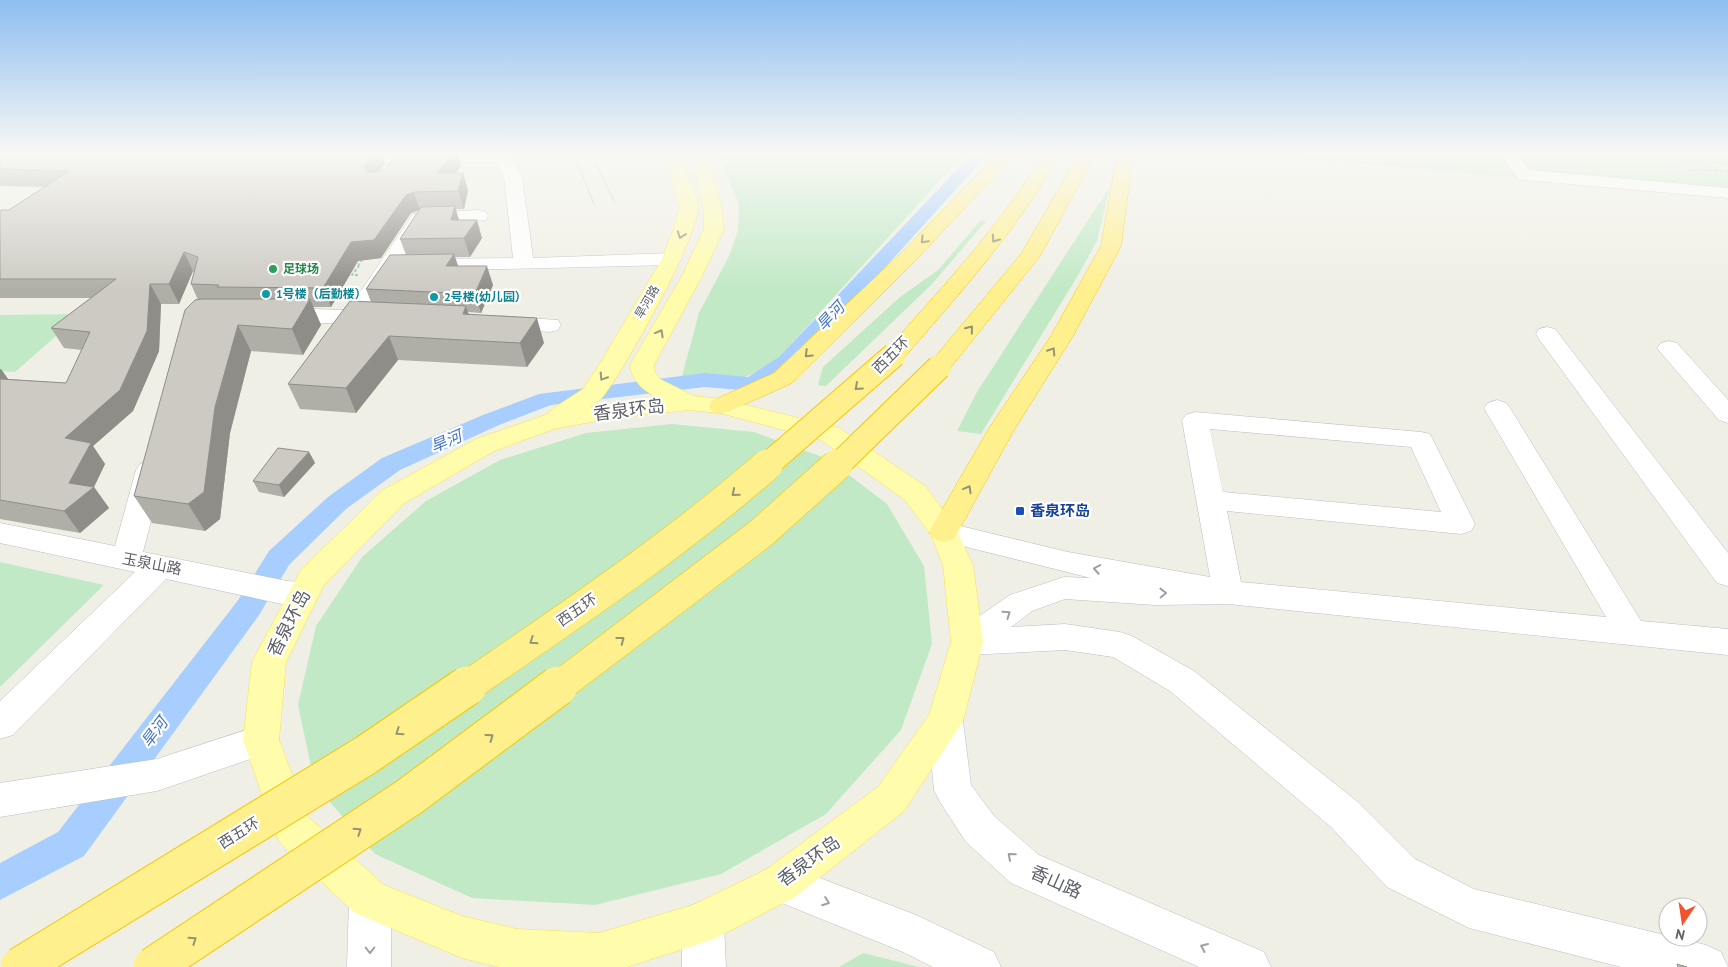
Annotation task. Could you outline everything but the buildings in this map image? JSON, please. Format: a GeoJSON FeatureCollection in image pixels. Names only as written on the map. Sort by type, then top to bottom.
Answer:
{"type":"FeatureCollection","features":[{"type":"Feature","properties":{"kind":"highway"},"geometry":{"type":"LineString","coordinates":[[721,406],[783,378],[908,257],[963,200]]}},
{"type":"Feature","properties":{"kind":"highway","name":"西五环"},"geometry":{"type":"LineString","coordinates":[[20,967],[366,755],[573,614],[718,508],[894,355],[988,248],[1022,200]]}},
{"type":"Feature","properties":{"kind":"highway"},"geometry":{"type":"LineString","coordinates":[[153,967],[409,797],[760,534],[861,444],[939,367],[1030,256],[1062,200]]}},
{"type":"Feature","properties":{"kind":"highway"},"geometry":{"type":"LineString","coordinates":[[944,532],[1001,430],[1062,336],[1111,246],[1118,200]]}},
{"type":"Feature","properties":{"kind":"main road","name":"旱河路"},"geometry":{"type":"LineString","coordinates":[[548,422],[592,394],[613,362],[672,259],[683,231],[689,206],[687,200]]}},
{"type":"Feature","properties":{"kind":"main road","name":"旱河路"},"geometry":{"type":"LineString","coordinates":[[689,403],[652,386],[641,370],[642,365],[692,276],[714,229],[711,200]]}},
{"type":"Feature","properties":{"kind":"main road","name":"香泉环岛"},"geometry":{"type":"LineString","coordinates":[[689,403],[721,406],[830,434],[915,492],[944,532],[958,565],[967,642],[945,721],[891,799],[781,883],[703,922],[589,961],[517,950],[471,939],[370,899],[293,829],[261,740],[269,662],[295,593],[393,497],[485,445],[548,422],[606,411],[689,403]]}},
{"type":"Feature","properties":{"kind":"street"},"geometry":{"type":"LineString","coordinates":[[516,200],[524,264]]}},
{"type":"Feature","properties":{"kind":"street"},"geometry":{"type":"LineString","coordinates":[[354,316],[420,218],[479,216]]}},
{"type":"Feature","properties":{"kind":"street"},"geometry":{"type":"LineString","coordinates":[[360,263],[524,264],[672,259]]}},
{"type":"Feature","properties":{"kind":"street"},"geometry":{"type":"LineString","coordinates":[[255,315],[394,318]]}},
{"type":"Feature","properties":{"kind":"street"},"geometry":{"type":"LineString","coordinates":[[482,322],[550,325]]}},
{"type":"Feature","properties":{"kind":"street"},"geometry":{"type":"LineString","coordinates":[[1547,334],[1728,575]]}},
{"type":"Feature","properties":{"kind":"street"},"geometry":{"type":"LineString","coordinates":[[1669,348],[1728,415]]}},
{"type":"Feature","properties":{"kind":"street"},"geometry":{"type":"LineString","coordinates":[[1497,408],[1631,632]]}},
{"type":"Feature","properties":{"kind":"street"},"geometry":{"type":"LineString","coordinates":[[1210,500],[1461,524],[1421,440],[1195,420],[1210,500],[1228,592]]}},
{"type":"Feature","properties":{"kind":"street"},"geometry":{"type":"LineString","coordinates":[[126,559],[156,445]]}},
{"type":"Feature","properties":{"kind":"street"},"geometry":{"type":"LineString","coordinates":[[944,532],[1068,564],[1228,592],[1728,642]]}},
{"type":"Feature","properties":{"kind":"street","name":"玉泉山路"},"geometry":{"type":"LineString","coordinates":[[0,533],[295,593]]}},
{"type":"Feature","properties":{"kind":"street"},"geometry":{"type":"LineString","coordinates":[[0,724],[160,566]]}},
{"type":"Feature","properties":{"kind":"street"},"geometry":{"type":"LineString","coordinates":[[967,642],[1021,603],[1064,588],[1155,593],[1228,592]]}},
{"type":"Feature","properties":{"kind":"street"},"geometry":{"type":"LineString","coordinates":[[967,642],[1065,636],[1120,645],[1182,681],[1345,816],[1401,874],[1469,908],[1706,967]]}},
{"type":"Feature","properties":{"kind":"street","name":"香山路"},"geometry":{"type":"LineString","coordinates":[[945,721],[953,790],[980,830],[1026,869],[1249,967]]}},
{"type":"Feature","properties":{"kind":"street"},"geometry":{"type":"LineString","coordinates":[[0,800],[157,775],[261,740]]}},
{"type":"Feature","properties":{"kind":"street"},"geometry":{"type":"LineString","coordinates":[[781,883],[916,936],[979,967]]}},
{"type":"Feature","properties":{"kind":"street"},"geometry":{"type":"LineString","coordinates":[[369,967],[370,899]]}},
{"type":"Feature","properties":{"kind":"street"},"geometry":{"type":"LineString","coordinates":[[703,922],[704,967]]}},
{"type":"Feature","properties":{"kind":"green space"},"geometry":{"type":"Polygon","coordinates":[[[737,200],[922,200],[773,364],[743,378],[682,376],[699,313],[729,256],[738,231],[739,204],[737,200]]]}},
{"type":"Feature","properties":{"kind":"green space"},"geometry":{"type":"Polygon","coordinates":[[[1101,200],[1107,200],[1097,241],[981,434],[957,431],[977,392],[1101,200]]]}},
{"type":"Feature","properties":{"kind":"green space"},"geometry":{"type":"Polygon","coordinates":[[[981,220],[986,221],[933,283],[826,386],[818,385],[823,367],[900,297],[938,270],[981,220]]]}},
{"type":"Feature","properties":{"kind":"green space"},"geometry":{"type":"Polygon","coordinates":[[[81,314],[15,372],[0,371],[0,315],[81,314]]]}},
{"type":"Feature","properties":{"kind":"green space"},"geometry":{"type":"Polygon","coordinates":[[[672,424],[754,432],[828,459],[887,504],[924,566],[932,644],[901,730],[826,814],[721,874],[595,905],[472,898],[375,854],[315,785],[298,705],[316,626],[362,557],[426,501],[500,460],[586,433],[672,424]]]}},
{"type":"Feature","properties":{"kind":"green space"},"geometry":{"type":"Polygon","coordinates":[[[0,562],[104,585],[0,687],[0,562]]]}},
{"type":"Feature","properties":{"kind":"green space"},"geometry":{"type":"Polygon","coordinates":[[[863,953],[919,967],[839,967],[863,953]]]}},
{"type":"Feature","properties":{"kind":"waterway","name":"旱河"},"geometry":{"type":"LineString","coordinates":[[0,882],[71,844],[249,607],[279,558],[337,503],[391,464],[491,420],[547,399],[705,380],[752,384],[787,362],[937,200]]}},
{"type":"Feature","properties":{"kind":"tram line"},"geometry":{"type":"LineString","coordinates":[[592,200],[594,204]]}},
{"type":"Feature","properties":{"kind":"place","name":"足球场"},"geometry":{"type":"Point","coordinates":[273,269]}},
{"type":"Feature","properties":{"kind":"place","name":"1号楼（后勤楼）"},"geometry":{"type":"Point","coordinates":[266,294]}},
{"type":"Feature","properties":{"kind":"place","name":"2号楼(幼儿园）"},"geometry":{"type":"Point","coordinates":[434,297]}},
{"type":"Feature","properties":{"kind":"place","name":"香泉环岛"},"geometry":{"type":"Point","coordinates":[1020,511]}}]}
